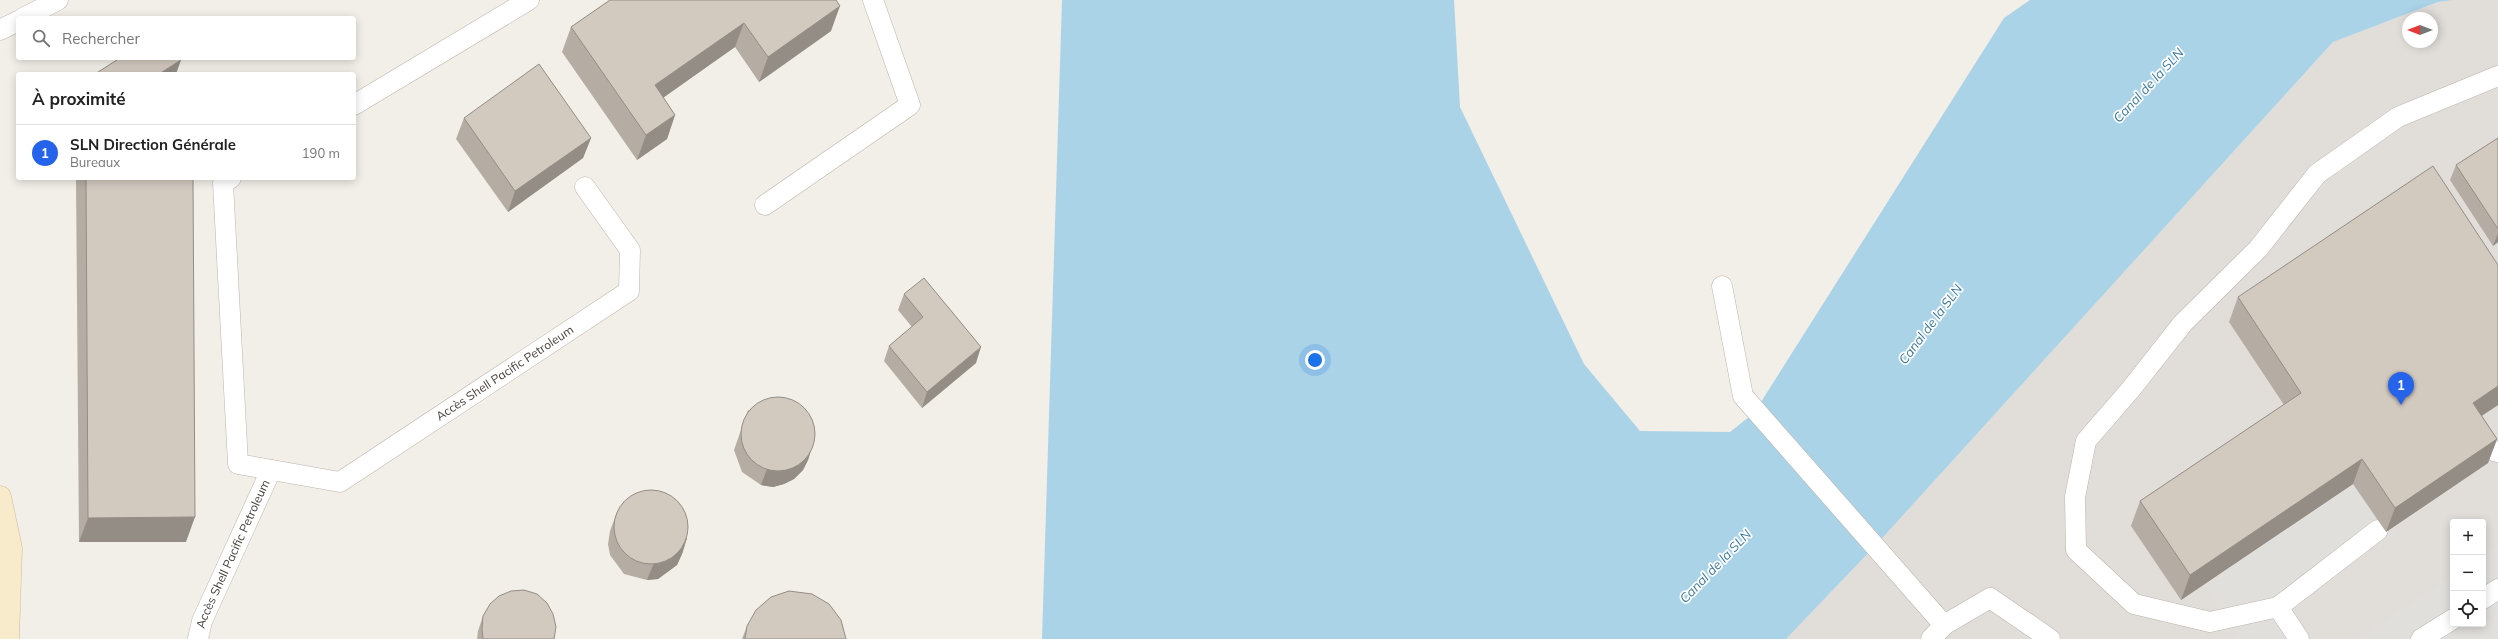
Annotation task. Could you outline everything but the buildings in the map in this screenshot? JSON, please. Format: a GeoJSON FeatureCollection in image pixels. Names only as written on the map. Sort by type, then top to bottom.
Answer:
{"type":"FeatureCollection","features":[{"type":"Feature","properties":{"kind":"street"},"geometry":{"type":"LineString","coordinates":[[0,497],[11,548],[8,639]]}},
{"type":"Feature","properties":{"kind":"lane"},"geometry":{"type":"LineString","coordinates":[[27,16],[58,0]]}},
{"type":"Feature","properties":{"kind":"lane"},"geometry":{"type":"LineString","coordinates":[[356,104],[526,0]]}},
{"type":"Feature","properties":{"kind":"lane"},"geometry":{"type":"LineString","coordinates":[[765,205],[910,105],[873,0]]}},
{"type":"Feature","properties":{"kind":"lane"},"geometry":{"type":"LineString","coordinates":[[0,30],[16,22]]}},
{"type":"Feature","properties":{"kind":"lane"},"geometry":{"type":"LineString","coordinates":[[2378,530],[2278,607],[2210,622],[2134,604],[2076,550],[2075,497],[2086,441],[2131,390],[2183,323],[2258,249],[2317,174],[2398,117],[2498,76]]}},
{"type":"Feature","properties":{"kind":"lane","name":"Accès Shell Pacific Petroleum"},"geometry":{"type":"LineString","coordinates":[[228,180],[223,183],[238,464],[340,482],[628,291],[630,250],[585,187]]}},
{"type":"Feature","properties":{"kind":"lane"},"geometry":{"type":"LineString","coordinates":[[1722,286],[1743,396],[1944,625]]}},
{"type":"Feature","properties":{"kind":"lane","name":"Accès Shell Pacific Petroleum"},"geometry":{"type":"LineString","coordinates":[[198,639],[202,621],[271,470]]}},
{"type":"Feature","properties":{"kind":"lane"},"geometry":{"type":"LineString","coordinates":[[2486,597],[2498,589]]}},
{"type":"Feature","properties":{"kind":"lane"},"geometry":{"type":"LineString","coordinates":[[1931,639],[1944,625],[1990,598],[2050,639]]}},
{"type":"Feature","properties":{"kind":"lane"},"geometry":{"type":"LineString","coordinates":[[2278,607],[2299,639]]}},
{"type":"Feature","properties":{"kind":"lane"},"geometry":{"type":"LineString","coordinates":[[2422,639],[2450,620]]}},
{"type":"Feature","properties":{"kind":"shaded area"},"geometry":{"type":"Polygon","coordinates":[[[2453,0],[2498,0],[2498,639],[1786,639],[1876,545],[2333,42],[2402,16],[2402,48],[2438,48],[2438,12],[2412,12],[2438,2],[2453,0]]]}},
{"type":"Feature","properties":{"kind":"shaded area"},"geometry":{"type":"Polygon","coordinates":[[[2352,451],[2397,532],[2278,615],[2291,639],[2239,639],[2189,558],[2352,451]]]}},
{"type":"Feature","properties":{"kind":"shaded area"},"geometry":{"type":"Polygon","coordinates":[[[2498,546],[2498,639],[2358,639],[2450,578],[2450,627],[2486,627],[2486,554],[2498,546]]]}},
{"type":"Feature","properties":{"kind":"water","name":"Canal de la SLN"},"geometry":{"type":"Polygon","coordinates":[[[1062,0],[1454,0],[1460,107],[1584,364],[1640,431],[1730,432],[1754,413],[2004,18],[2030,0],[2453,0],[2438,2],[2412,12],[2402,12],[2402,16],[2333,42],[1876,545],[1786,639],[1042,639],[1062,0]]]}},
{"type":"Feature","properties":{"kind":"place","name":"SLN Direction Générale"},"geometry":{"type":"Point","coordinates":[2401,405]}}]}
